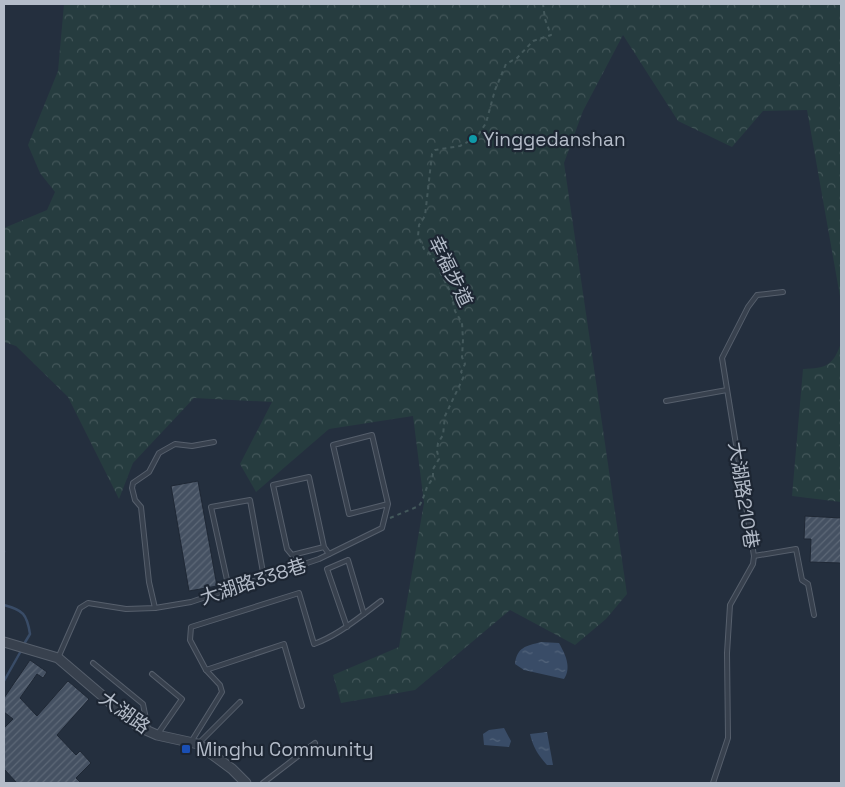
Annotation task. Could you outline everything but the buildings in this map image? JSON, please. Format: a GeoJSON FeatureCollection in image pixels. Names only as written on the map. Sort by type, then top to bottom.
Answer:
{"type":"FeatureCollection","features":[{"type":"Feature","properties":{"kind":"street","name":"大湖路"},"geometry":{"type":"LineString","coordinates":[[8,643],[58,658],[139,727],[153,733],[195,743],[232,768],[246,783]]}},
{"type":"Feature","properties":{"kind":"lane","name":"大湖路210巷"},"geometry":{"type":"LineString","coordinates":[[713,783],[728,738],[726,653],[730,605],[753,564],[754,556],[722,358],[748,307],[757,295],[783,292]]}},
{"type":"Feature","properties":{"kind":"lane"},"geometry":{"type":"LineString","coordinates":[[666,401],[727,390]]}},
{"type":"Feature","properties":{"kind":"lane"},"geometry":{"type":"LineString","coordinates":[[385,520],[388,504],[372,435],[333,445],[349,514],[388,504]]}},
{"type":"Feature","properties":{"kind":"lane"},"geometry":{"type":"LineString","coordinates":[[155,608],[149,582],[141,507],[135,500],[132,488],[133,483],[149,472],[159,453],[175,444],[192,446],[214,442]]}},
{"type":"Feature","properties":{"kind":"lane"},"geometry":{"type":"LineString","coordinates":[[324,547],[292,555],[287,548],[273,485],[309,478],[324,547],[329,554]]}},
{"type":"Feature","properties":{"kind":"lane"},"geometry":{"type":"LineString","coordinates":[[229,589],[212,507],[250,500],[264,578]]}},
{"type":"Feature","properties":{"kind":"lane","name":"大湖路338巷"},"geometry":{"type":"LineString","coordinates":[[58,658],[80,608],[88,603],[126,609],[155,608],[191,602],[329,554],[382,528],[385,520]]}},
{"type":"Feature","properties":{"kind":"lane"},"geometry":{"type":"LineString","coordinates":[[754,556],[796,549],[802,580],[808,584],[814,615]]}},
{"type":"Feature","properties":{"kind":"lane"},"geometry":{"type":"LineString","coordinates":[[347,627],[327,569],[348,560],[364,614]]}},
{"type":"Feature","properties":{"kind":"lane"},"geometry":{"type":"LineString","coordinates":[[195,743],[222,692],[220,685],[206,670],[190,640],[192,627],[299,593],[314,644],[333,637],[382,601]]}},
{"type":"Feature","properties":{"kind":"lane"},"geometry":{"type":"LineString","coordinates":[[206,670],[284,644],[302,706]]}},
{"type":"Feature","properties":{"kind":"lane"},"geometry":{"type":"LineString","coordinates":[[93,663],[143,704],[153,733],[182,700],[152,674]]}},
{"type":"Feature","properties":{"kind":"lane"},"geometry":{"type":"LineString","coordinates":[[195,743],[240,702]]}},
{"type":"Feature","properties":{"kind":"lane"},"geometry":{"type":"LineString","coordinates":[[263,783],[315,744]]}},
{"type":"Feature","properties":{"kind":"path","name":"幸福步道"},"geometry":{"type":"LineString","coordinates":[[385,520],[419,506],[432,478],[433,469],[439,459],[438,443],[443,435],[445,416],[464,376],[461,372],[465,364],[462,357],[462,323],[455,311],[451,293],[439,268],[430,254],[424,249],[418,236],[419,225],[425,216],[432,154],[435,150],[460,146],[477,137],[486,123],[495,90],[506,64],[517,58],[533,41],[551,35],[545,19],[544,4]]}},
{"type":"Feature","properties":{"kind":"green space"},"geometry":{"type":"Polygon","coordinates":[[[64,4],[841,4],[841,302],[807,110],[763,111],[732,147],[678,121],[623,35],[583,111],[564,163],[627,594],[606,619],[575,645],[510,610],[415,690],[341,703],[333,675],[399,647],[424,503],[413,416],[329,429],[256,492],[240,464],[272,402],[194,398],[133,463],[119,499],[68,397],[16,346],[4,342],[4,228],[47,210],[55,192],[40,173],[28,145],[58,71],[64,4]]]}},
{"type":"Feature","properties":{"kind":"green space"},"geometry":{"type":"Polygon","coordinates":[[[841,343],[841,502],[792,496],[803,369],[818,368],[828,364],[835,357],[841,343]]]}},
{"type":"Feature","properties":{"kind":"water"},"geometry":{"type":"Polygon","coordinates":[[[541,642],[559,643],[568,665],[564,679],[524,670],[515,664],[518,654],[523,648],[541,642]]]}},
{"type":"Feature","properties":{"kind":"water"},"geometry":{"type":"Polygon","coordinates":[[[504,728],[511,741],[509,747],[484,745],[483,734],[489,730],[504,728]]]}},
{"type":"Feature","properties":{"kind":"water"},"geometry":{"type":"Polygon","coordinates":[[[547,732],[553,765],[547,765],[541,758],[534,747],[530,734],[547,732]]]}},
{"type":"Feature","properties":{"kind":"waterway"},"geometry":{"type":"LineString","coordinates":[[4,605],[20,611],[25,617],[30,634],[24,644]]}},
{"type":"Feature","properties":{"kind":"waterway"},"geometry":{"type":"LineString","coordinates":[[4,681],[22,649]]}},
{"type":"Feature","properties":{"kind":"place","name":"Yinggedanshan"},"geometry":{"type":"Point","coordinates":[473,139]}},
{"type":"Feature","properties":{"kind":"place","name":"Minghu Community"},"geometry":{"type":"Point","coordinates":[186,749]}}]}
